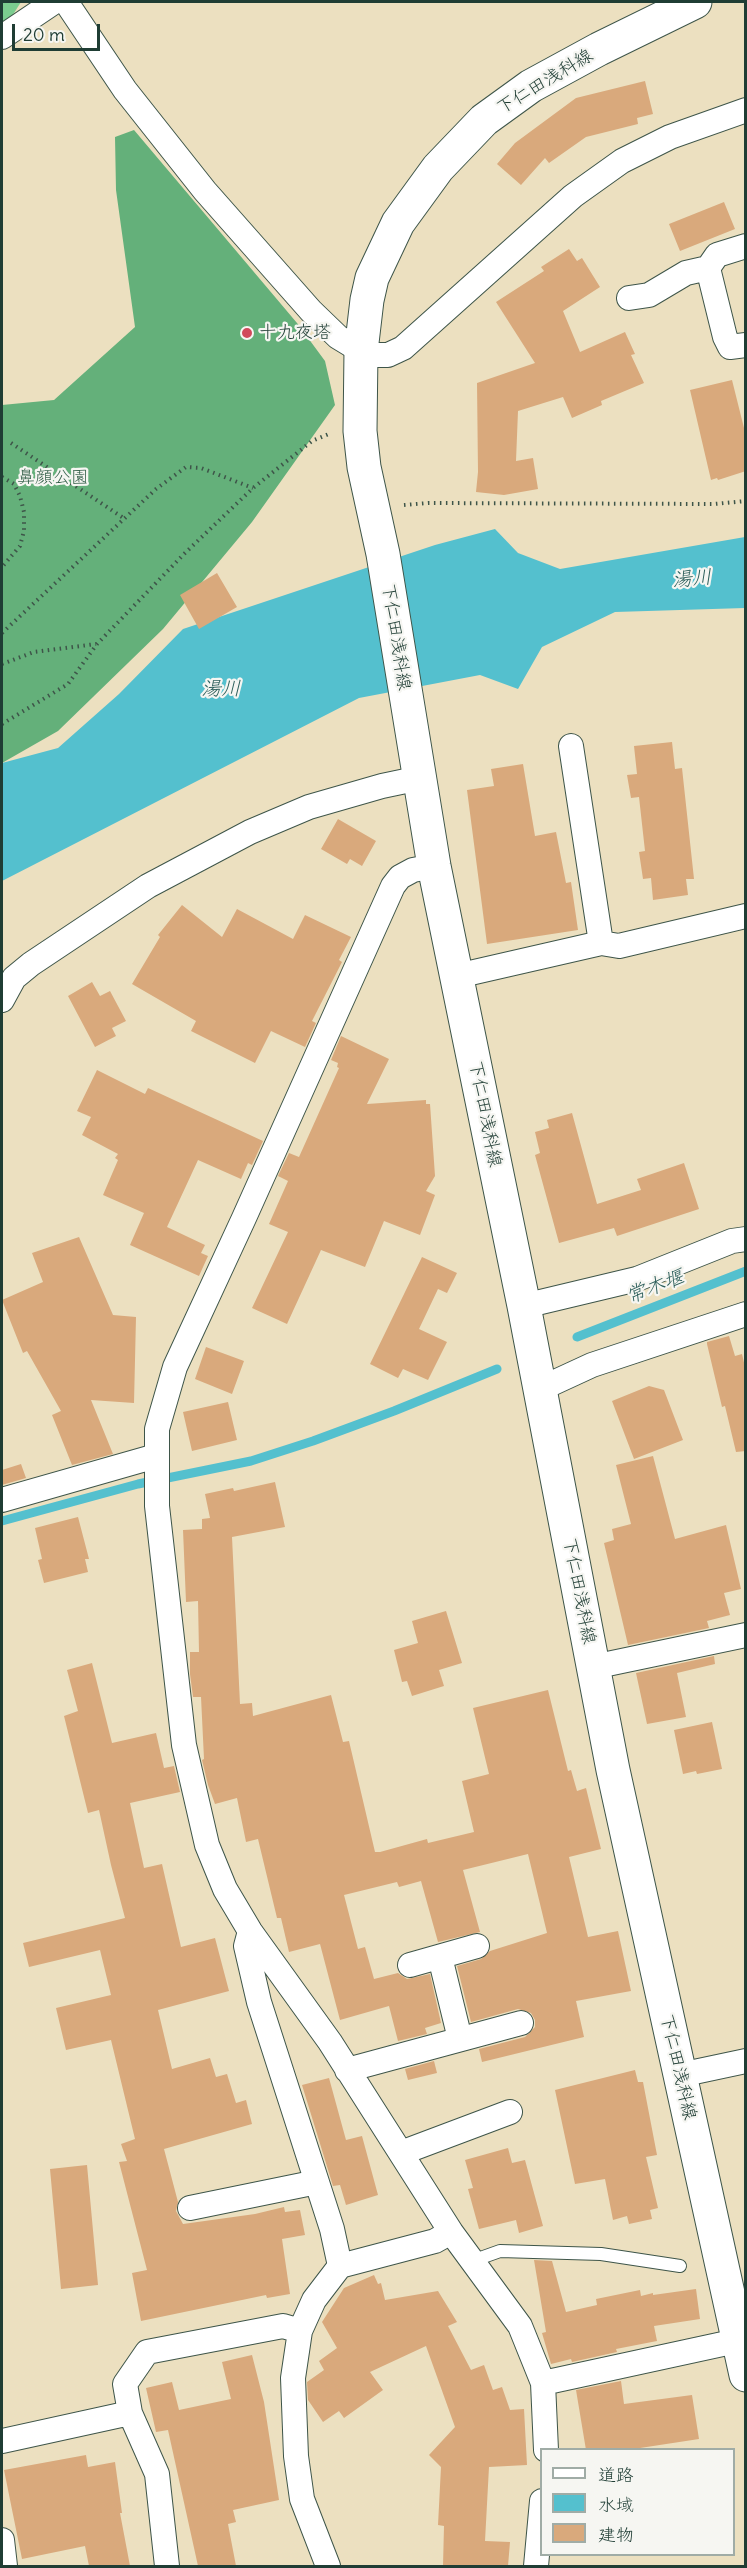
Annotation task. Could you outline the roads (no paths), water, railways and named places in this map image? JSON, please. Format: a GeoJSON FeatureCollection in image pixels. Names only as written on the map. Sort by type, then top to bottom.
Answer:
{"type":"FeatureCollection","features":[{"type":"Feature","properties":{"kind":"main road","name":"下仁田浅科線"},"geometry":{"type":"LineString","coordinates":[[696,2],[599,49],[531,86],[484,120],[460,143],[421,190],[398,223],[381,255],[367,300],[361,351],[360,431],[364,467],[383,554],[434,866],[526,1315],[613,1770],[680,2075],[742,2340],[746,2375]]}},
{"type":"Feature","properties":{"kind":"street"},"geometry":{"type":"LineString","coordinates":[[2,36],[54,2]]}},
{"type":"Feature","properties":{"kind":"street"},"geometry":{"type":"LineString","coordinates":[[66,2],[125,90],[205,191],[311,311],[338,337],[361,351],[388,355],[403,348],[573,196],[622,161],[670,137],[746,110]]}},
{"type":"Feature","properties":{"kind":"street"},"geometry":{"type":"LineString","coordinates":[[629,298],[649,295],[686,273],[708,268],[717,255],[746,246]]}},
{"type":"Feature","properties":{"kind":"street"},"geometry":{"type":"LineString","coordinates":[[708,268],[725,338],[730,347],[746,345]]}},
{"type":"Feature","properties":{"kind":"street"},"geometry":{"type":"LineString","coordinates":[[571,746],[601,944]]}},
{"type":"Feature","properties":{"kind":"street"},"geometry":{"type":"LineString","coordinates":[[2,1000],[14,978],[31,964],[148,886],[239,837],[309,807],[382,786],[418,770]]}},
{"type":"Feature","properties":{"kind":"street"},"geometry":{"type":"LineString","coordinates":[[434,866],[413,870],[400,877],[393,886],[175,1367],[157,1429],[157,1506],[184,1745],[207,1845],[225,1889],[250,1931],[347,2070],[451,2232],[520,2326],[543,2383],[546,2448]]}},
{"type":"Feature","properties":{"kind":"street"},"geometry":{"type":"LineString","coordinates":[[457,976],[601,944],[619,946],[746,916]]}},
{"type":"Feature","properties":{"kind":"street"},"geometry":{"type":"LineString","coordinates":[[526,1315],[637,1279],[732,1241],[746,1239]]}},
{"type":"Feature","properties":{"kind":"street"},"geometry":{"type":"LineString","coordinates":[[539,1384],[746,1314]]}},
{"type":"Feature","properties":{"kind":"street"},"geometry":{"type":"LineString","coordinates":[[2,1500],[156,1461]]}},
{"type":"Feature","properties":{"kind":"street"},"geometry":{"type":"LineString","coordinates":[[593,1667],[746,1635]]}},
{"type":"Feature","properties":{"kind":"street"},"geometry":{"type":"LineString","coordinates":[[250,1931],[246,1946],[259,2002],[333,2229],[340,2266]]}},
{"type":"Feature","properties":{"kind":"street"},"geometry":{"type":"LineString","coordinates":[[410,1965],[477,1946]]}},
{"type":"Feature","properties":{"kind":"street"},"geometry":{"type":"LineString","coordinates":[[440,1957],[460,2039]]}},
{"type":"Feature","properties":{"kind":"street"},"geometry":{"type":"LineString","coordinates":[[347,2070],[521,2023]]}},
{"type":"Feature","properties":{"kind":"street"},"geometry":{"type":"LineString","coordinates":[[680,2075],[746,2061]]}},
{"type":"Feature","properties":{"kind":"street"},"geometry":{"type":"LineString","coordinates":[[401,2153],[510,2112]]}},
{"type":"Feature","properties":{"kind":"street"},"geometry":{"type":"LineString","coordinates":[[190,2208],[318,2182]]}},
{"type":"Feature","properties":{"kind":"street"},"geometry":{"type":"LineString","coordinates":[[327,2566],[302,2499],[296,2456],[293,2378],[300,2331],[314,2300],[340,2266],[435,2241],[451,2232]]}},
{"type":"Feature","properties":{"kind":"street"},"geometry":{"type":"LineString","coordinates":[[167,2566],[156,2474],[129,2413],[125,2384],[147,2352],[283,2326],[300,2331]]}},
{"type":"Feature","properties":{"kind":"street"},"geometry":{"type":"LineString","coordinates":[[543,2383],[742,2340]]}},
{"type":"Feature","properties":{"kind":"street"},"geometry":{"type":"LineString","coordinates":[[2,2440],[129,2413]]}},
{"type":"Feature","properties":{"kind":"street"},"geometry":{"type":"LineString","coordinates":[[536,2566],[540,2523]]}},
{"type":"Feature","properties":{"kind":"street"},"geometry":{"type":"LineString","coordinates":[[2,2540],[5,2566]]}},
{"type":"Feature","properties":{"kind":"lane"},"geometry":{"type":"LineString","coordinates":[[472,2261],[500,2252],[601,2254],[680,2266]]}},
{"type":"Feature","properties":{"kind":"water","name":"湯川"},"geometry":{"type":"Polygon","coordinates":[[[495,529],[518,553],[560,569],[745,537],[745,608],[615,612],[542,647],[518,689],[480,675],[359,698],[2,881],[2,763],[58,748],[119,694],[183,629],[435,545],[495,529]]]}},
{"type":"Feature","properties":{"kind":"waterway","name":"常木堰"},"geometry":{"type":"LineString","coordinates":[[577,1337],[746,1271]]}},
{"type":"Feature","properties":{"kind":"waterway"},"geometry":{"type":"LineString","coordinates":[[2,1521],[138,1484],[251,1461],[394,1411],[497,1369]]}},
{"type":"Feature","properties":{"kind":"place","name":"十九夜塔"},"geometry":{"type":"Point","coordinates":[247,333]}},
{"type":"Feature","properties":{"kind":"park label","name":"鼻顔公園"},"geometry":{"type":"Point","coordinates":[53,478]}}]}
